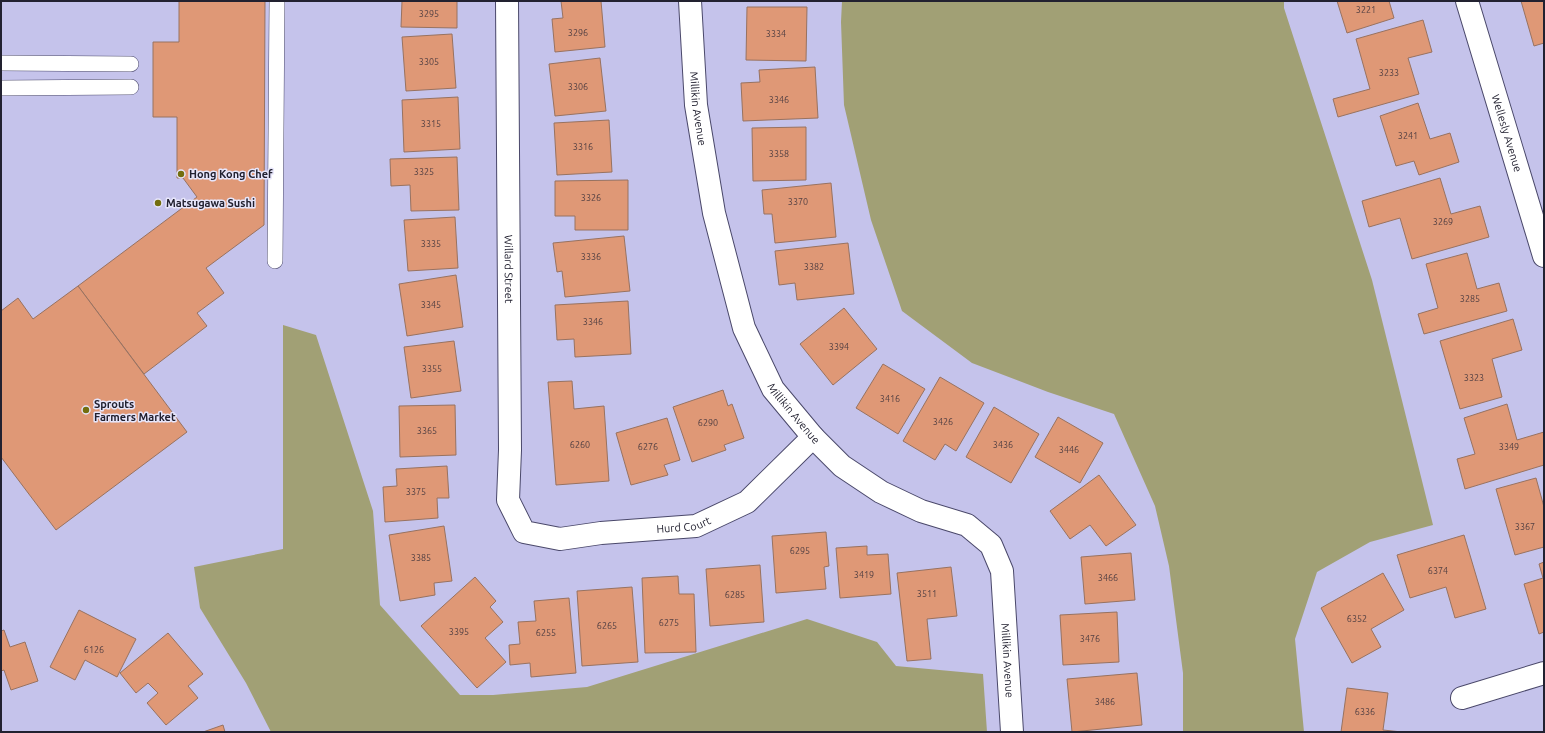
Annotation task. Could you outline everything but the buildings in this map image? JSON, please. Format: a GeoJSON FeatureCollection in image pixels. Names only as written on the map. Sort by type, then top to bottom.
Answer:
{"type":"FeatureCollection","features":[{"type":"Feature","properties":{"kind":"street","name":"Willard Street"},"geometry":{"type":"LineString","coordinates":[[507,1],[510,450],[508,500],[524,532]]}},
{"type":"Feature","properties":{"kind":"street","name":"Millikin Avenue"},"geometry":{"type":"LineString","coordinates":[[690,1],[696,105],[714,213],[744,328],[773,389],[813,437],[842,466],[881,492],[921,511],[967,525],[991,545],[1002,571],[1012,732]]}},
{"type":"Feature","properties":{"kind":"street","name":"Wellesly Avenue"},"geometry":{"type":"LineString","coordinates":[[1468,5],[1544,256]]}},
{"type":"Feature","properties":{"kind":"street","name":"Hurd Court"},"geometry":{"type":"LineString","coordinates":[[524,532],[560,539],[601,533],[696,526],[747,502],[813,437]]}},
{"type":"Feature","properties":{"kind":"street"},"geometry":{"type":"LineString","coordinates":[[1462,698],[1544,673]]}},
{"type":"Feature","properties":{"kind":"lane"},"geometry":{"type":"LineString","coordinates":[[275,261],[277,1]]}},
{"type":"Feature","properties":{"kind":"lane"},"geometry":{"type":"LineString","coordinates":[[1,63],[131,64]]}},
{"type":"Feature","properties":{"kind":"lane"},"geometry":{"type":"LineString","coordinates":[[1,88],[131,87]]}},
{"type":"Feature","properties":{"kind":"shaded area"},"geometry":{"type":"Polygon","coordinates":[[[842,1],[1284,1],[1284,8],[1372,280],[1433,525],[1370,542],[1317,572],[1295,639],[1304,732],[1183,732],[1183,673],[1169,566],[1155,506],[1114,414],[1048,392],[972,363],[902,311],[871,220],[844,105],[841,22],[842,1]]]}},
{"type":"Feature","properties":{"kind":"shaded area"},"geometry":{"type":"Polygon","coordinates":[[[283,325],[316,335],[373,511],[380,605],[460,695],[493,695],[587,687],[807,619],[877,642],[896,666],[983,674],[987,732],[271,732],[246,683],[200,608],[194,567],[283,549],[283,325]]]}},
{"type":"Feature","properties":{"kind":"place","name":"Hong Kong Chef"},"geometry":{"type":"Point","coordinates":[181,174]}},
{"type":"Feature","properties":{"kind":"place","name":"Matsugawa Sushi"},"geometry":{"type":"Point","coordinates":[158,203]}},
{"type":"Feature","properties":{"kind":"place","name":"Sprouts Farmers Market"},"geometry":{"type":"Point","coordinates":[86,410]}}]}
